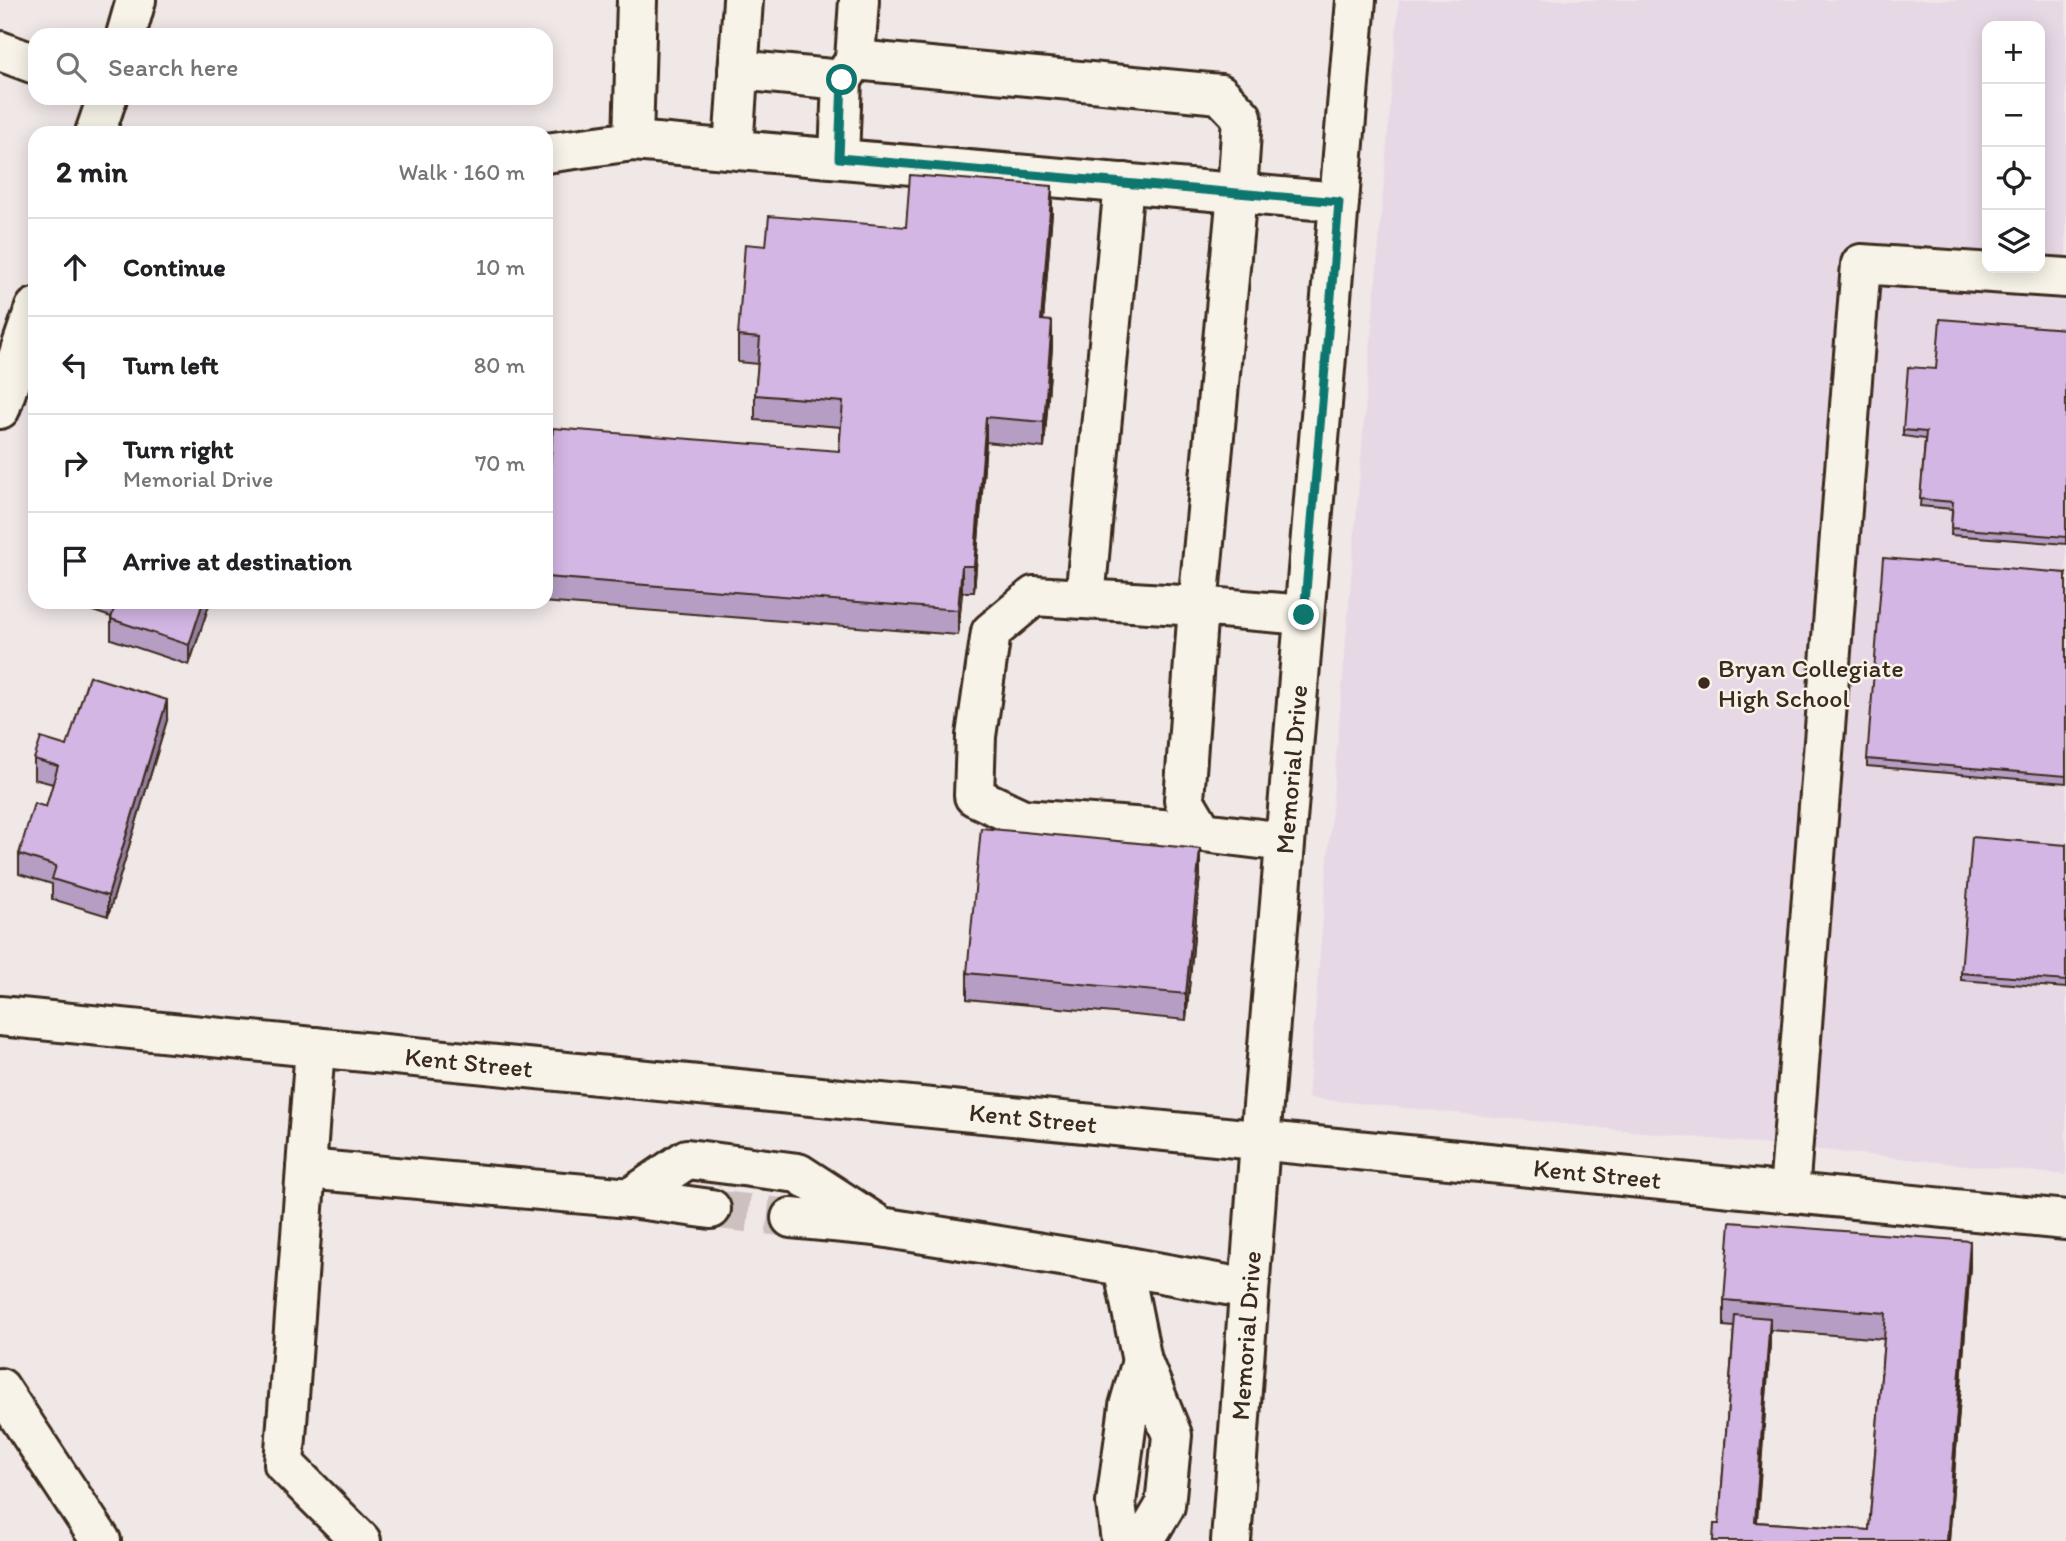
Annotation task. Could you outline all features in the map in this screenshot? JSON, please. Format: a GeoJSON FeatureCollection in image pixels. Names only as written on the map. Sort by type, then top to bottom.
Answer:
{"type":"FeatureCollection","features":[{"type":"Feature","properties":{"kind":"street"},"geometry":{"type":"LineString","coordinates":[[128,28],[136,0]]}},
{"type":"Feature","properties":{"kind":"street"},"geometry":{"type":"LineString","coordinates":[[633,141],[638,0]]}},
{"type":"Feature","properties":{"kind":"street"},"geometry":{"type":"LineString","coordinates":[[733,149],[743,0]]}},
{"type":"Feature","properties":{"kind":"street"},"geometry":{"type":"LineString","coordinates":[[839,158],[848,70],[859,0]]}},
{"type":"Feature","properties":{"kind":"street","name":"Memorial Drive"},"geometry":{"type":"LineString","coordinates":[[1231,1541],[1260,1140],[1356,0]]}},
{"type":"Feature","properties":{"kind":"street"},"geometry":{"type":"LineString","coordinates":[[0,51],[28,61]]}},
{"type":"Feature","properties":{"kind":"street"},"geometry":{"type":"LineString","coordinates":[[738,70],[848,70],[1220,94],[1242,117],[1198,606],[1184,800],[1203,832]]}},
{"type":"Feature","properties":{"kind":"street"},"geometry":{"type":"LineString","coordinates":[[97,126],[105,105]]}},
{"type":"Feature","properties":{"kind":"street"},"geometry":{"type":"LineString","coordinates":[[553,152],[633,141],[1339,202]]}},
{"type":"Feature","properties":{"kind":"street"},"geometry":{"type":"LineString","coordinates":[[1085,599],[1124,183]]}},
{"type":"Feature","properties":{"kind":"street"},"geometry":{"type":"LineString","coordinates":[[1789,1193],[1861,264],[2066,278]]}},
{"type":"Feature","properties":{"kind":"street"},"geometry":{"type":"LineString","coordinates":[[0,409],[28,328]]}},
{"type":"Feature","properties":{"kind":"street"},"geometry":{"type":"LineString","coordinates":[[1285,842],[1203,832],[1023,819],[974,796],[976,736],[991,632],[1034,596],[1304,615]]}},
{"type":"Feature","properties":{"kind":"street","name":"Kent Street"},"geometry":{"type":"LineString","coordinates":[[0,1016],[2066,1220]]}},
{"type":"Feature","properties":{"kind":"street"},"geometry":{"type":"LineString","coordinates":[[315,1047],[284,1464],[361,1541]]}},
{"type":"Feature","properties":{"kind":"street"},"geometry":{"type":"LineString","coordinates":[[630,1198],[687,1159],[798,1173],[881,1227]]}},
{"type":"Feature","properties":{"kind":"street"},"geometry":{"type":"LineString","coordinates":[[306,1169],[630,1198],[711,1209]]}},
{"type":"Feature","properties":{"kind":"street"},"geometry":{"type":"LineString","coordinates":[[791,1218],[881,1227],[1249,1289]]}},
{"type":"Feature","properties":{"kind":"street"},"geometry":{"type":"LineString","coordinates":[[1123,1266],[1142,1361],[1172,1435],[1165,1506],[1144,1541]]}},
{"type":"Feature","properties":{"kind":"street"},"geometry":{"type":"LineString","coordinates":[[1121,1541],[1116,1503],[1129,1406],[1142,1361]]}},
{"type":"Feature","properties":{"kind":"street"},"geometry":{"type":"LineString","coordinates":[[0,1388],[101,1541]]}},
{"type":"Feature","properties":{"kind":"shaded area","name":"Bryan Collegiate High School"},"geometry":{"type":"Polygon","coordinates":[[[1399,0],[2066,0],[2066,1175],[1308,1098],[1399,0]]]}},
{"type":"Feature","properties":{"kind":"building"},"geometry":{"type":"Polygon","coordinates":[[[910,175],[1052,186],[1041,320],[1052,321],[1044,422],[986,417],[974,566],[962,566],[958,610],[553,578],[553,428],[839,451],[843,402],[755,395],[760,338],[738,336],[745,244],[766,246],[769,216],[906,227],[910,175]]]}},
{"type":"Feature","properties":{"kind":"building"},"geometry":{"type":"Polygon","coordinates":[[[1940,319],[2066,329],[2066,537],[1951,528],[1953,502],[1920,499],[1926,432],[1903,430],[1908,367],[1936,369],[1940,319]]]}},
{"type":"Feature","properties":{"kind":"building","name":"Bryan Collegiate High School"},"geometry":{"type":"Polygon","coordinates":[[[1883,558],[2066,573],[2066,776],[1867,759],[1883,558]]]}},
{"type":"Feature","properties":{"kind":"building"},"geometry":{"type":"Polygon","coordinates":[[[114,609],[201,609],[189,645],[111,619],[114,609]]]}},
{"type":"Feature","properties":{"kind":"building"},"geometry":{"type":"Polygon","coordinates":[[[89,676],[167,700],[108,896],[52,879],[56,866],[19,854],[34,803],[46,807],[58,766],[34,759],[41,738],[67,746],[89,676]]]}},
{"type":"Feature","properties":{"kind":"building"},"geometry":{"type":"Polygon","coordinates":[[[981,828],[1200,849],[1186,994],[967,973],[981,828]]]}},
{"type":"Feature","properties":{"kind":"building"},"geometry":{"type":"Polygon","coordinates":[[[1972,837],[2066,845],[2066,981],[1961,973],[1972,837]]]}},
{"type":"Feature","properties":{"kind":"building"},"geometry":{"type":"Polygon","coordinates":[[[1730,1222],[1970,1241],[1947,1541],[1713,1541],[1714,1524],[1719,1524],[1735,1315],[1770,1318],[1755,1522],[1869,1530],[1886,1313],[1724,1300],[1730,1222]]]}},
{"type":"Feature","properties":{"kind":"tunnel"},"geometry":{"type":"LineString","coordinates":[[711,1209],[791,1218]]}},
{"type":"Feature","properties":{"kind":"place","name":"Bryan Collegiate High School"},"geometry":{"type":"Point","coordinates":[1704,683]}},
{"type":"Feature","properties":{"kind":"route"},"geometry":{"type":"LineString","coordinates":[[842,80],[839,158],[1339,202],[1304,615]]}}]}
